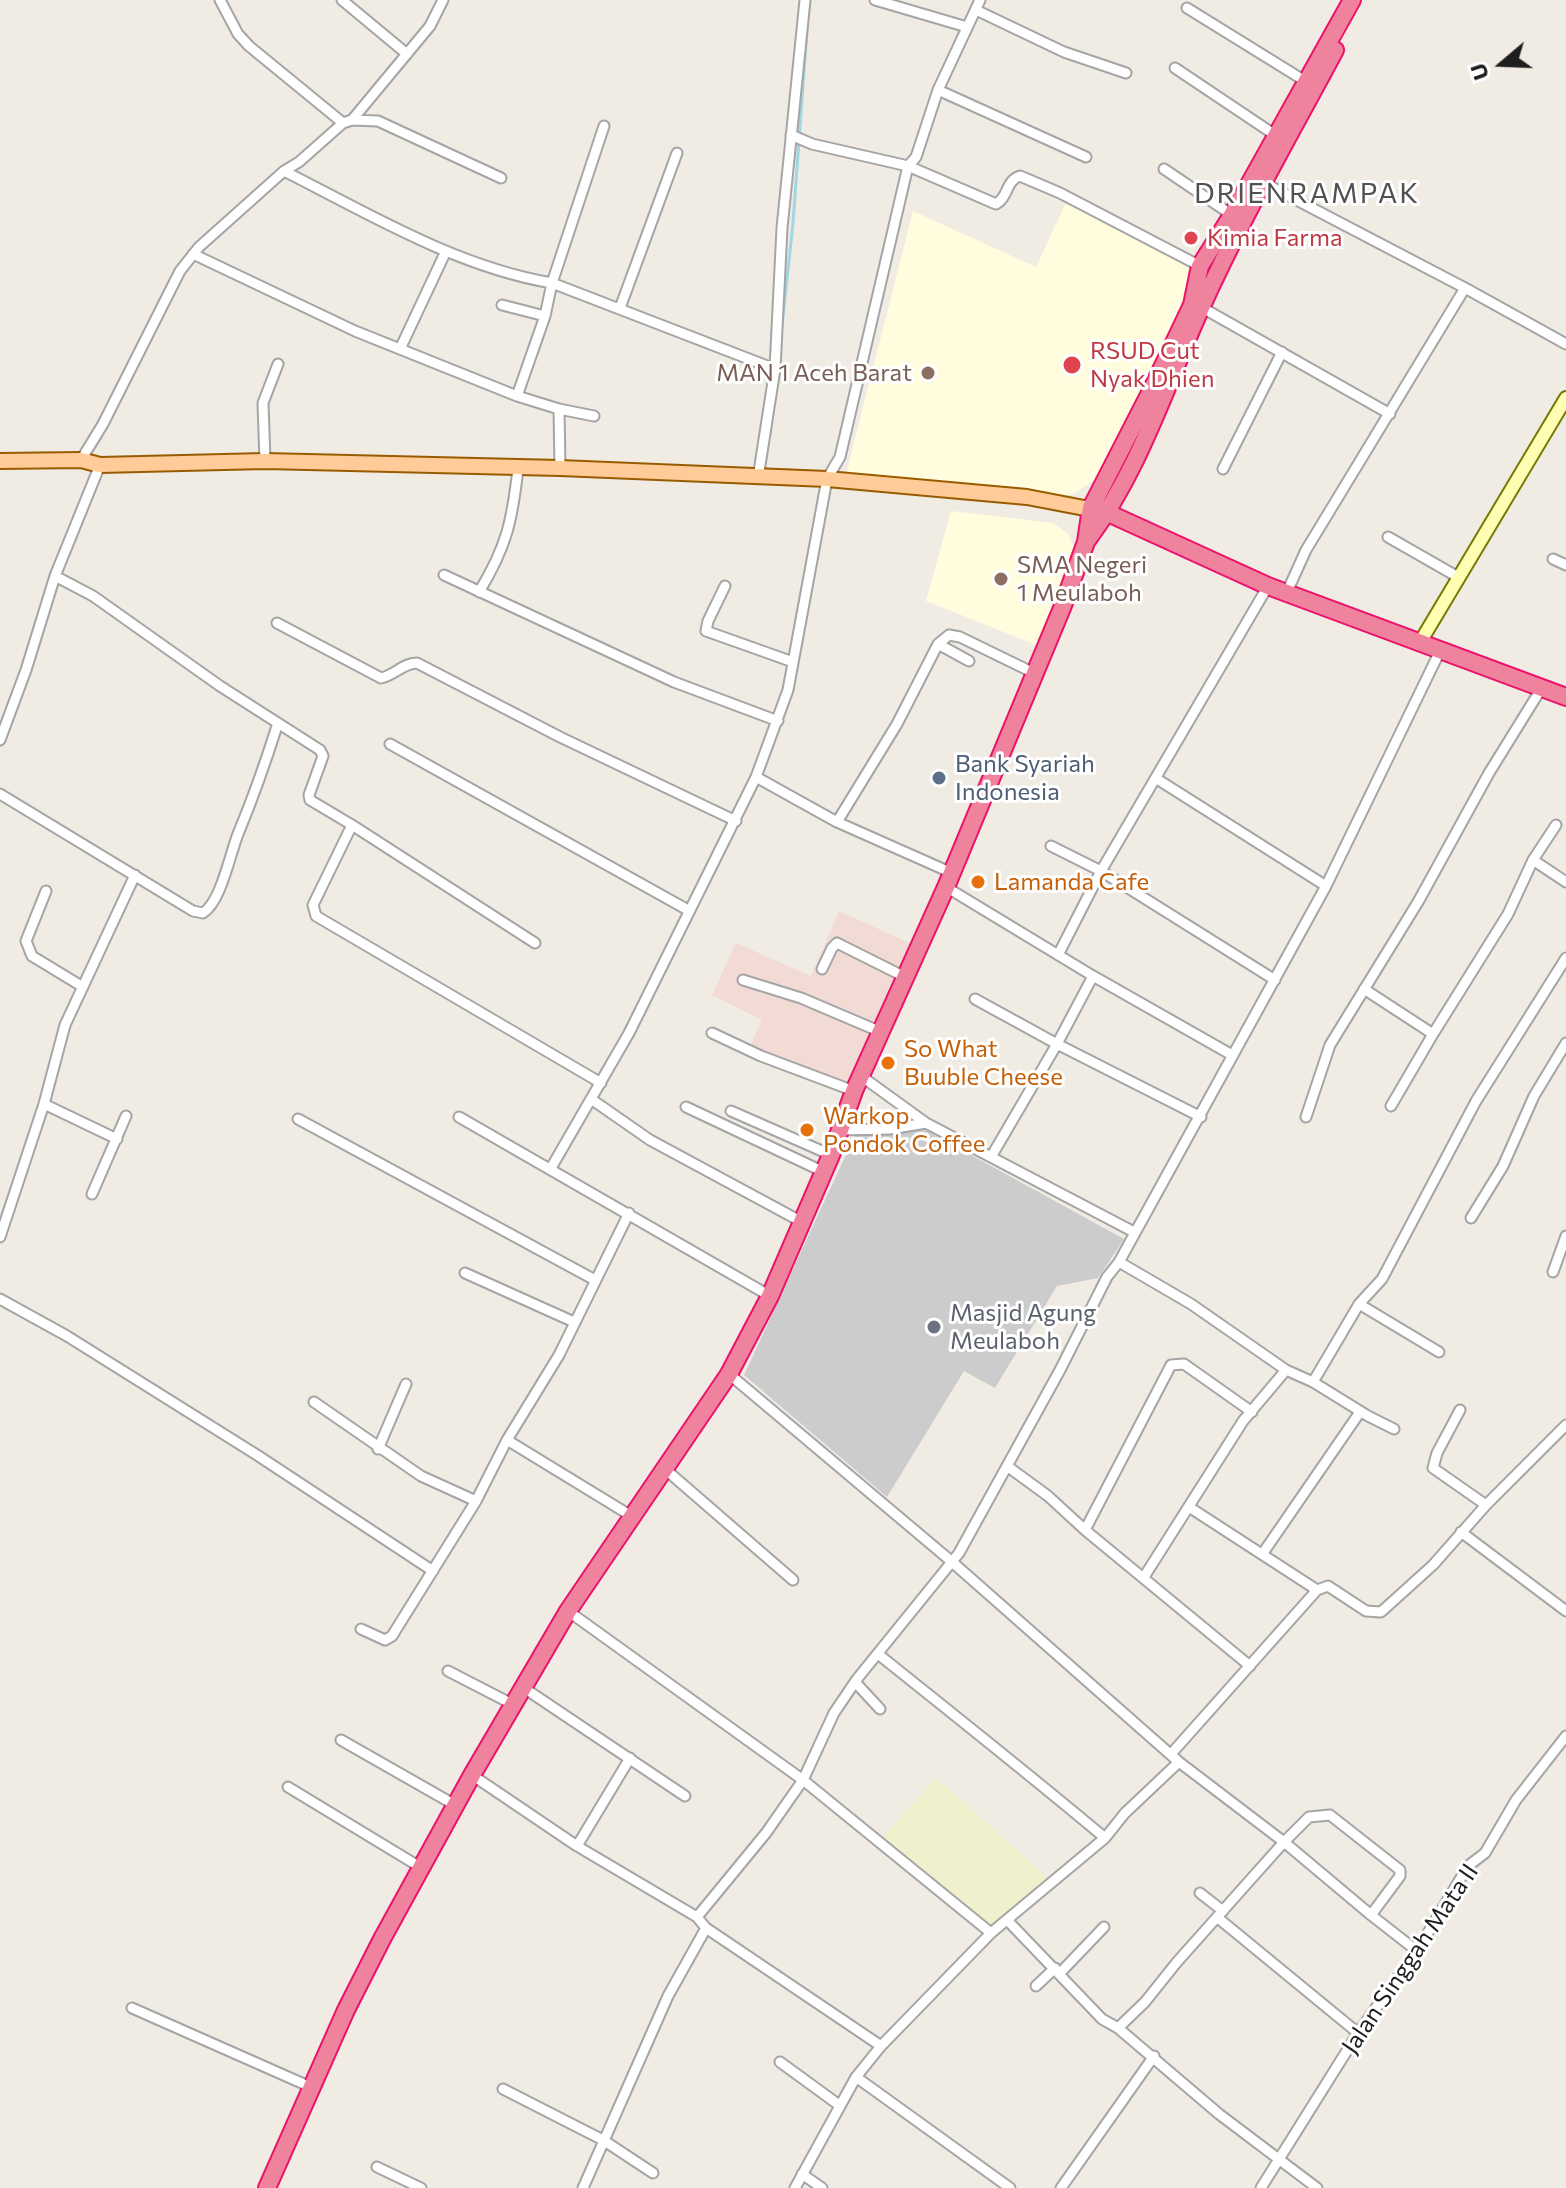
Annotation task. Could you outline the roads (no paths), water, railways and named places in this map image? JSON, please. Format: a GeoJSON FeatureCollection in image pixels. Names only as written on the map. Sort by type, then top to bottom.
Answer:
{"type":"FeatureCollection","features":[{"type":"Feature","properties":{"kind":"highway"},"geometry":{"type":"LineString","coordinates":[[267,2188],[346,2010],[420,1867],[568,1611],[729,1374],[770,1296],[858,1084],[949,880],[1099,510],[1192,305],[1200,266],[1352,1]]}},
{"type":"Feature","properties":{"kind":"highway"},"geometry":{"type":"LineString","coordinates":[[1099,510],[1127,479],[1201,307],[1352,1]]}},
{"type":"Feature","properties":{"kind":"highway"},"geometry":{"type":"LineString","coordinates":[[1099,510],[1268,586],[1566,697]]}},
{"type":"Feature","properties":{"kind":"main road"},"geometry":{"type":"LineString","coordinates":[[0,461],[81,460],[100,465],[265,461],[560,468],[827,479],[1027,497],[1099,510]]}},
{"type":"Feature","properties":{"kind":"street"},"geometry":{"type":"LineString","coordinates":[[220,0],[238,34],[249,46],[348,122],[378,121],[501,178]]}},
{"type":"Feature","properties":{"kind":"street"},"geometry":{"type":"LineString","coordinates":[[342,0],[407,54]]}},
{"type":"Feature","properties":{"kind":"street"},"geometry":{"type":"LineString","coordinates":[[81,460],[103,424],[169,291],[193,254],[284,171],[348,122],[430,26],[443,0]]}},
{"type":"Feature","properties":{"kind":"street"},"geometry":{"type":"LineString","coordinates":[[758,478],[775,369],[782,228],[805,0]]}},
{"type":"Feature","properties":{"kind":"street"},"geometry":{"type":"LineString","coordinates":[[875,0],[967,27]]}},
{"type":"Feature","properties":{"kind":"street"},"geometry":{"type":"LineString","coordinates":[[551,1168],[629,1033],[688,910],[736,821],[778,721],[788,690],[827,479],[840,457],[876,314],[908,166],[916,157],[938,90],[978,5],[1064,52],[1126,73]]}},
{"type":"Feature","properties":{"kind":"street"},"geometry":{"type":"LineString","coordinates":[[1187,8],[1305,81]]}},
{"type":"Feature","properties":{"kind":"street"},"geometry":{"type":"LineString","coordinates":[[1175,68],[1275,135]]}},
{"type":"Feature","properties":{"kind":"street"},"geometry":{"type":"LineString","coordinates":[[938,90],[1086,157]]}},
{"type":"Feature","properties":{"kind":"street"},"geometry":{"type":"LineString","coordinates":[[517,396],[604,126]]}},
{"type":"Feature","properties":{"kind":"street"},"geometry":{"type":"LineString","coordinates":[[791,135],[807,142],[908,166],[996,204],[1012,180],[1020,176],[1060,193],[1200,266]]}},
{"type":"Feature","properties":{"kind":"street"},"geometry":{"type":"LineString","coordinates":[[620,308],[677,153]]}},
{"type":"Feature","properties":{"kind":"street"},"geometry":{"type":"LineString","coordinates":[[1164,169],[1232,215]]}},
{"type":"Feature","properties":{"kind":"street"},"geometry":{"type":"LineString","coordinates":[[284,171],[446,251],[522,278],[552,283],[775,369]]}},
{"type":"Feature","properties":{"kind":"street"},"geometry":{"type":"LineString","coordinates":[[1264,183],[1566,344]]}},
{"type":"Feature","properties":{"kind":"street"},"geometry":{"type":"LineString","coordinates":[[400,349],[446,251]]}},
{"type":"Feature","properties":{"kind":"street"},"geometry":{"type":"LineString","coordinates":[[193,254],[355,331],[517,396],[594,416]]}},
{"type":"Feature","properties":{"kind":"street"},"geometry":{"type":"LineString","coordinates":[[1287,592],[1306,550],[1465,288]]}},
{"type":"Feature","properties":{"kind":"street"},"geometry":{"type":"LineString","coordinates":[[502,305],[545,316]]}},
{"type":"Feature","properties":{"kind":"street"},"geometry":{"type":"LineString","coordinates":[[1201,307],[1390,414]]}},
{"type":"Feature","properties":{"kind":"street"},"geometry":{"type":"LineString","coordinates":[[1223,469],[1282,352]]}},
{"type":"Feature","properties":{"kind":"street"},"geometry":{"type":"LineString","coordinates":[[265,461],[263,403],[278,364]]}},
{"type":"Feature","properties":{"kind":"street"},"geometry":{"type":"LineString","coordinates":[[1419,644],[1566,398]]}},
{"type":"Feature","properties":{"kind":"street"},"geometry":{"type":"LineString","coordinates":[[559,409],[560,468]]}},
{"type":"Feature","properties":{"kind":"street"},"geometry":{"type":"LineString","coordinates":[[0,740],[55,576],[100,465]]}},
{"type":"Feature","properties":{"kind":"street"},"geometry":{"type":"LineString","coordinates":[[479,592],[506,540],[513,517],[518,469]]}},
{"type":"Feature","properties":{"kind":"street"},"geometry":{"type":"LineString","coordinates":[[1388,537],[1458,577]]}},
{"type":"Feature","properties":{"kind":"street"},"geometry":{"type":"LineString","coordinates":[[1553,559],[1566,565]]}},
{"type":"Feature","properties":{"kind":"street"},"geometry":{"type":"LineString","coordinates":[[444,575],[674,682],[778,721]]}},
{"type":"Feature","properties":{"kind":"street"},"geometry":{"type":"LineString","coordinates":[[55,576],[93,596],[313,744],[323,756],[310,800],[535,943]]}},
{"type":"Feature","properties":{"kind":"street"},"geometry":{"type":"LineString","coordinates":[[725,586],[706,631],[793,662]]}},
{"type":"Feature","properties":{"kind":"street"},"geometry":{"type":"LineString","coordinates":[[1058,955],[1101,871],[1268,586]]}},
{"type":"Feature","properties":{"kind":"street"},"geometry":{"type":"LineString","coordinates":[[277,623],[381,678],[409,663],[417,663],[573,743],[736,821]]}},
{"type":"Feature","properties":{"kind":"street"},"geometry":{"type":"LineString","coordinates":[[837,822],[897,724],[938,644],[949,635],[960,637],[1034,673]]}},
{"type":"Feature","properties":{"kind":"street"},"geometry":{"type":"LineString","coordinates":[[938,644],[969,661]]}},
{"type":"Feature","properties":{"kind":"street"},"geometry":{"type":"LineString","coordinates":[[697,1917],[766,1833],[803,1780],[834,1713],[855,1682],[959,1553],[1060,1370],[1107,1277],[1119,1262],[1201,1117],[1326,886],[1440,651]]}},
{"type":"Feature","properties":{"kind":"street"},"geometry":{"type":"LineString","coordinates":[[1306,1117],[1330,1045],[1418,902],[1501,753],[1541,689]]}},
{"type":"Feature","properties":{"kind":"street"},"geometry":{"type":"LineString","coordinates":[[0,794],[193,911],[203,913],[211,907],[252,803],[278,723]]}},
{"type":"Feature","properties":{"kind":"street"},"geometry":{"type":"LineString","coordinates":[[390,744],[688,910]]}},
{"type":"Feature","properties":{"kind":"street"},"geometry":{"type":"LineString","coordinates":[[756,777],[949,880],[1058,955],[1232,1055]]}},
{"type":"Feature","properties":{"kind":"street"},"geometry":{"type":"LineString","coordinates":[[1157,779],[1326,886]]}},
{"type":"Feature","properties":{"kind":"street"},"geometry":{"type":"LineString","coordinates":[[352,825],[313,905],[316,916],[601,1083]]}},
{"type":"Feature","properties":{"kind":"street"},"geometry":{"type":"LineString","coordinates":[[1391,1106],[1508,914],[1533,860],[1556,825]]}},
{"type":"Feature","properties":{"kind":"street"},"geometry":{"type":"LineString","coordinates":[[1051,846],[1101,871],[1275,980]]}},
{"type":"Feature","properties":{"kind":"street"},"geometry":{"type":"LineString","coordinates":[[1533,860],[1566,882]]}},
{"type":"Feature","properties":{"kind":"street"},"geometry":{"type":"LineString","coordinates":[[0,1237],[44,1104],[65,1025],[135,875]]}},
{"type":"Feature","properties":{"kind":"street"},"geometry":{"type":"LineString","coordinates":[[46,891],[26,941],[27,950],[83,987]]}},
{"type":"Feature","properties":{"kind":"street"},"geometry":{"type":"LineString","coordinates":[[822,969],[837,943],[905,977]]}},
{"type":"Feature","properties":{"kind":"street"},"geometry":{"type":"LineString","coordinates":[[1313,1382],[1359,1304],[1382,1279],[1476,1101],[1566,958]]}},
{"type":"Feature","properties":{"kind":"street"},"geometry":{"type":"LineString","coordinates":[[991,1157],[1093,976]]}},
{"type":"Feature","properties":{"kind":"street"},"geometry":{"type":"LineString","coordinates":[[743,980],[801,998],[881,1032]]}},
{"type":"Feature","properties":{"kind":"street"},"geometry":{"type":"LineString","coordinates":[[1364,989],[1433,1034]]}},
{"type":"Feature","properties":{"kind":"street"},"geometry":{"type":"LineString","coordinates":[[975,999],[1201,1117]]}},
{"type":"Feature","properties":{"kind":"street"},"geometry":{"type":"LineString","coordinates":[[712,1033],[761,1056],[858,1084],[1134,1232]]}},
{"type":"Feature","properties":{"kind":"street"},"geometry":{"type":"LineString","coordinates":[[1471,1218],[1503,1166],[1534,1096],[1566,1043]]}},
{"type":"Feature","properties":{"kind":"street"},"geometry":{"type":"LineString","coordinates":[[591,1099],[650,1140],[802,1222]]}},
{"type":"Feature","properties":{"kind":"street"},"geometry":{"type":"LineString","coordinates":[[44,1104],[117,1139]]}},
{"type":"Feature","properties":{"kind":"street"},"geometry":{"type":"LineString","coordinates":[[686,1107],[824,1172]]}},
{"type":"Feature","properties":{"kind":"street"},"geometry":{"type":"LineString","coordinates":[[731,1111],[831,1155]]}},
{"type":"Feature","properties":{"kind":"street"},"geometry":{"type":"LineString","coordinates":[[92,1194],[126,1116]]}},
{"type":"Feature","properties":{"kind":"street"},"geometry":{"type":"LineString","coordinates":[[459,1117],[770,1296]]}},
{"type":"Feature","properties":{"kind":"street"},"geometry":{"type":"LineString","coordinates":[[298,1119],[595,1280]]}},
{"type":"Feature","properties":{"kind":"street"},"geometry":{"type":"LineString","coordinates":[[840,1130],[890,1129],[926,1123]]}},
{"type":"Feature","properties":{"kind":"street"},"geometry":{"type":"LineString","coordinates":[[361,1629],[385,1640],[392,1636],[476,1501],[507,1440],[559,1355],[629,1213]]}},
{"type":"Feature","properties":{"kind":"street"},"geometry":{"type":"LineString","coordinates":[[1553,1272],[1566,1236]]}},
{"type":"Feature","properties":{"kind":"street"},"geometry":{"type":"LineString","coordinates":[[1119,1262],[1191,1304],[1286,1370],[1313,1382],[1394,1429]]}},
{"type":"Feature","properties":{"kind":"street"},"geometry":{"type":"LineString","coordinates":[[465,1273],[574,1322]]}},
{"type":"Feature","properties":{"kind":"street"},"geometry":{"type":"LineString","coordinates":[[0,1299],[118,1368],[433,1571]]}},
{"type":"Feature","properties":{"kind":"street"},"geometry":{"type":"LineString","coordinates":[[1359,1304],[1439,1352]]}},
{"type":"Feature","properties":{"kind":"street"},"geometry":{"type":"LineString","coordinates":[[1085,1530],[1171,1365],[1184,1364],[1252,1412]]}},
{"type":"Feature","properties":{"kind":"street"},"geometry":{"type":"LineString","coordinates":[[1144,1577],[1252,1412],[1286,1370]]}},
{"type":"Feature","properties":{"kind":"street"},"geometry":{"type":"LineString","coordinates":[[729,1374],[951,1561],[1179,1762],[1284,1842],[1417,1951]]}},
{"type":"Feature","properties":{"kind":"street"},"geometry":{"type":"LineString","coordinates":[[378,1449],[406,1384]]}},
{"type":"Feature","properties":{"kind":"street"},"geometry":{"type":"LineString","coordinates":[[314,1402],[421,1476],[476,1501]]}},
{"type":"Feature","properties":{"kind":"street"},"geometry":{"type":"LineString","coordinates":[[1460,1410],[1437,1453],[1433,1468],[1486,1505]]}},
{"type":"Feature","properties":{"kind":"street"},"geometry":{"type":"LineString","coordinates":[[1263,1553],[1360,1412]]}},
{"type":"Feature","properties":{"kind":"street"},"geometry":{"type":"LineString","coordinates":[[1171,1754],[1317,1590],[1328,1586],[1366,1611],[1381,1612],[1465,1536],[1486,1505],[1566,1425]]}},
{"type":"Feature","properties":{"kind":"street"},"geometry":{"type":"LineString","coordinates":[[507,1440],[633,1517]]}},
{"type":"Feature","properties":{"kind":"street"},"geometry":{"type":"LineString","coordinates":[[1007,1466],[1048,1496],[1250,1666]]}},
{"type":"Feature","properties":{"kind":"street"},"geometry":{"type":"LineString","coordinates":[[665,1469],[793,1580]]}},
{"type":"Feature","properties":{"kind":"street"},"geometry":{"type":"LineString","coordinates":[[1189,1507],[1317,1590]]}},
{"type":"Feature","properties":{"kind":"street"},"geometry":{"type":"LineString","coordinates":[[1465,1536],[1566,1611]]}},
{"type":"Feature","properties":{"kind":"street"},"geometry":{"type":"LineString","coordinates":[[568,1611],[803,1780],[991,1933]]}},
{"type":"Feature","properties":{"kind":"street"},"geometry":{"type":"LineString","coordinates":[[878,1654],[1105,1838]]}},
{"type":"Feature","properties":{"kind":"street"},"geometry":{"type":"LineString","coordinates":[[448,1671],[514,1705]]}},
{"type":"Feature","properties":{"kind":"street"},"geometry":{"type":"LineString","coordinates":[[855,1682],[880,1709]]}},
{"type":"Feature","properties":{"kind":"street"},"geometry":{"type":"LineString","coordinates":[[524,1688],[685,1796]]}},
{"type":"Feature","properties":{"kind":"street","name":"Jalan Singgah Mata II"},"geometry":{"type":"LineString","coordinates":[[1261,2188],[1358,2033],[1417,1951],[1468,1866],[1485,1853],[1516,1800],[1566,1736]]}},
{"type":"Feature","properties":{"kind":"street"},"geometry":{"type":"LineString","coordinates":[[341,1740],[455,1805]]}},
{"type":"Feature","properties":{"kind":"street"},"geometry":{"type":"LineString","coordinates":[[577,1846],[630,1758]]}},
{"type":"Feature","properties":{"kind":"street"},"geometry":{"type":"LineString","coordinates":[[795,2188],[839,2105],[881,2046],[991,1933],[1105,1838],[1125,1813],[1179,1762]]}},
{"type":"Feature","properties":{"kind":"street"},"geometry":{"type":"LineString","coordinates":[[472,1775],[577,1846],[697,1917],[706,1928],[881,2046]]}},
{"type":"Feature","properties":{"kind":"street"},"geometry":{"type":"LineString","coordinates":[[288,1787],[420,1867]]}},
{"type":"Feature","properties":{"kind":"street"},"geometry":{"type":"LineString","coordinates":[[1118,2028],[1145,2002],[1177,1962],[1309,1817],[1330,1815],[1400,1870],[1400,1876],[1371,1915]]}},
{"type":"Feature","properties":{"kind":"street"},"geometry":{"type":"LineString","coordinates":[[1200,1893],[1220,1915],[1358,2033]]}},
{"type":"Feature","properties":{"kind":"street"},"geometry":{"type":"LineString","coordinates":[[1008,1921],[1102,2019],[1154,2056],[1219,2114],[1317,2188]]}},
{"type":"Feature","properties":{"kind":"street"},"geometry":{"type":"LineString","coordinates":[[1036,1986],[1104,1927]]}},
{"type":"Feature","properties":{"kind":"street"},"geometry":{"type":"LineString","coordinates":[[583,2188],[668,1996],[706,1928]]}},
{"type":"Feature","properties":{"kind":"street"},"geometry":{"type":"LineString","coordinates":[[132,2008],[313,2088]]}},
{"type":"Feature","properties":{"kind":"street"},"geometry":{"type":"LineString","coordinates":[[1061,2188],[1154,2056]]}},
{"type":"Feature","properties":{"kind":"street"},"geometry":{"type":"LineString","coordinates":[[780,2062],[839,2105]]}},
{"type":"Feature","properties":{"kind":"street"},"geometry":{"type":"LineString","coordinates":[[856,2077],[1010,2188]]}},
{"type":"Feature","properties":{"kind":"street"},"geometry":{"type":"LineString","coordinates":[[503,2089],[603,2140],[653,2173]]}},
{"type":"Feature","properties":{"kind":"street"},"geometry":{"type":"LineString","coordinates":[[377,2167],[421,2188]]}},
{"type":"Feature","properties":{"kind":"street"},"geometry":{"type":"LineString","coordinates":[[802,2174],[822,2188]]}},
{"type":"Feature","properties":{"kind":"waterway"},"geometry":{"type":"LineString","coordinates":[[781,335],[793,223],[808,16]]}},
{"type":"Feature","properties":{"kind":"waterway"},"geometry":{"type":"LineString","coordinates":[[770,434],[772,418]]}},
{"type":"Feature","properties":{"kind":"place","name":"Kimia Farma"},"geometry":{"type":"Point","coordinates":[1191,238]}},
{"type":"Feature","properties":{"kind":"place","name":"RSUD Cut Nyak Dhien"},"geometry":{"type":"Point","coordinates":[1072,365]}},
{"type":"Feature","properties":{"kind":"place","name":"MAN 1 Aceh Barat"},"geometry":{"type":"Point","coordinates":[928,373]}},
{"type":"Feature","properties":{"kind":"place","name":"SMA Negeri 1 Meulaboh"},"geometry":{"type":"Point","coordinates":[1001,579]}},
{"type":"Feature","properties":{"kind":"place","name":"Bank Syariah Indonesia"},"geometry":{"type":"Point","coordinates":[939,778]}},
{"type":"Feature","properties":{"kind":"place","name":"Lamanda Cafe"},"geometry":{"type":"Point","coordinates":[978,882]}},
{"type":"Feature","properties":{"kind":"place","name":"So What Buuble Cheese"},"geometry":{"type":"Point","coordinates":[888,1063]}},
{"type":"Feature","properties":{"kind":"place","name":"Warkop Pondok Coffee"},"geometry":{"type":"Point","coordinates":[807,1130]}},
{"type":"Feature","properties":{"kind":"place","name":"Masjid Agung Meulaboh"},"geometry":{"type":"Point","coordinates":[934,1327]}},
{"type":"Feature","properties":{"kind":"district","name":"DRIENRAMPAK"},"geometry":{"type":"Point","coordinates":[1307,194]}}]}
